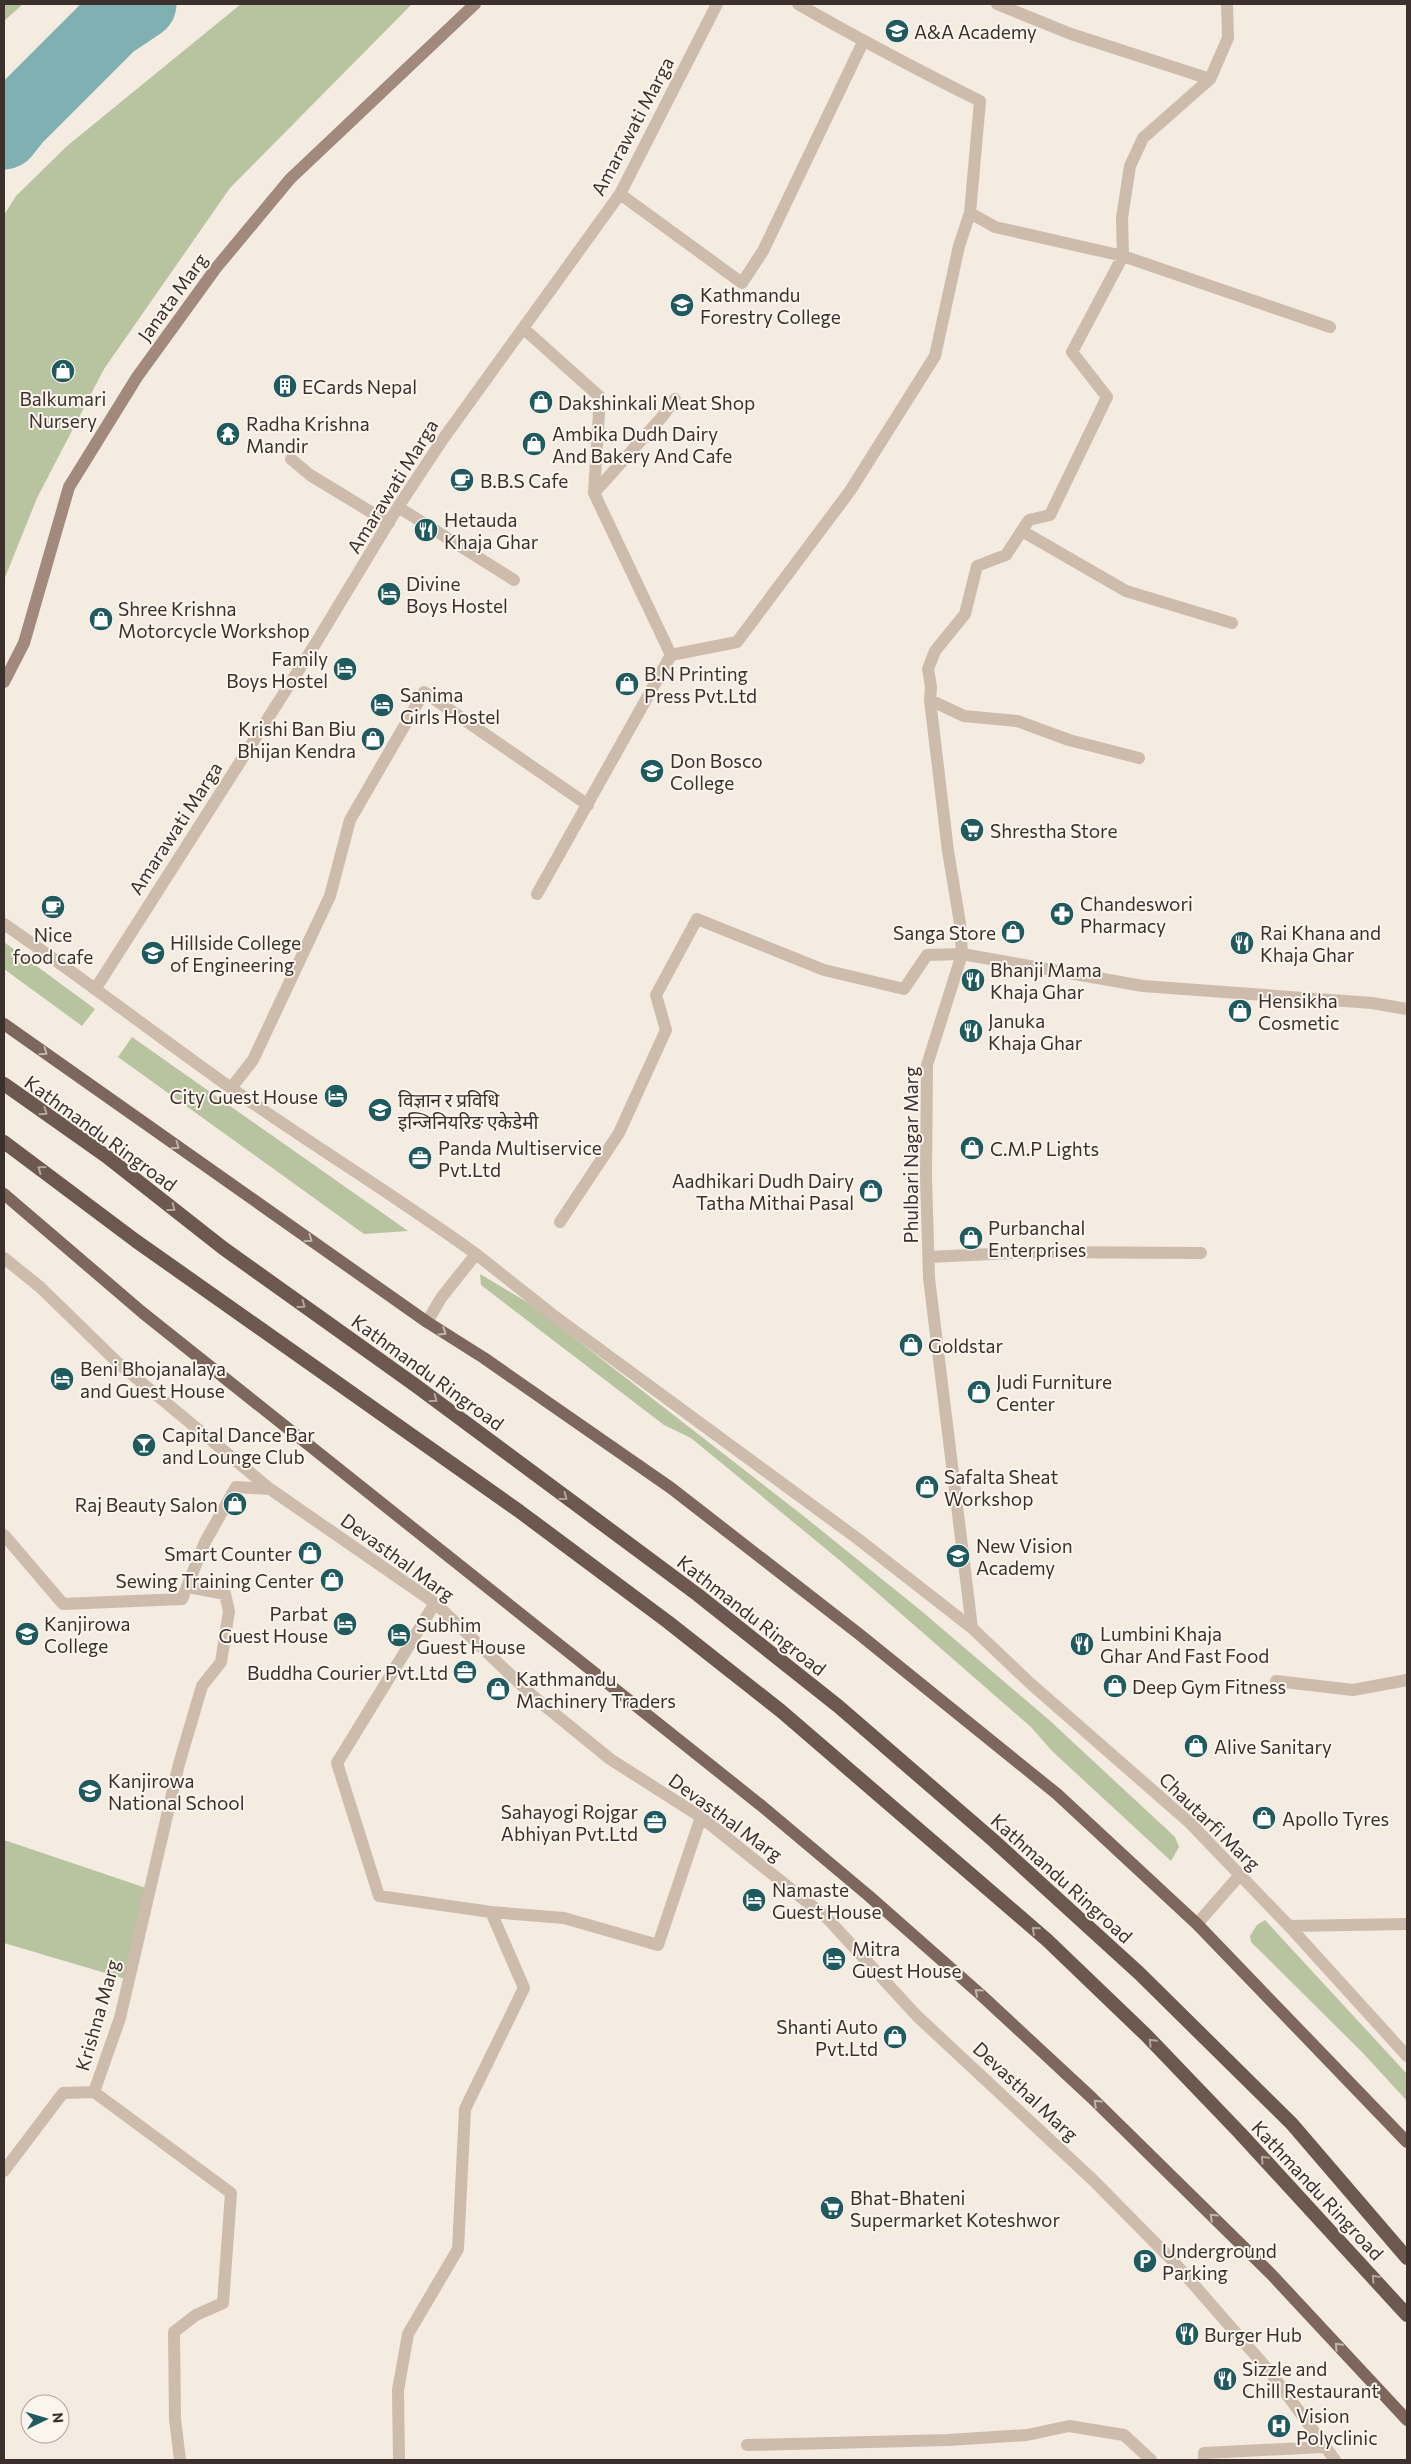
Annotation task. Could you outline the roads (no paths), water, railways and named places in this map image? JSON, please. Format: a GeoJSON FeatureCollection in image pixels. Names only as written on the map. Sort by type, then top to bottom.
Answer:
{"type":"FeatureCollection","features":[{"type":"Feature","properties":{"kind":"highway","name":"Kathmandu Ringroad"},"geometry":{"type":"LineString","coordinates":[[4,1084],[106,1156],[223,1248],[415,1385],[690,1589],[838,1706],[993,1840],[1139,1972],[1292,2124],[1407,2258]]}},
{"type":"Feature","properties":{"kind":"highway","name":"Kathmandu Ringroad"},"geometry":{"type":"LineString","coordinates":[[4,1142],[136,1241],[527,1517],[668,1622],[781,1712],[1047,1940],[1139,2029],[1240,2133],[1407,2315]]}},
{"type":"Feature","properties":{"kind":"main road","name":"Janata Marg"},"geometry":{"type":"LineString","coordinates":[[4,682],[24,643],[69,487],[137,378],[216,268],[290,179],[475,4]]}},
{"type":"Feature","properties":{"kind":"main road"},"geometry":{"type":"LineString","coordinates":[[4,1024],[427,1322],[484,1358],[671,1488],[859,1634],[1057,1794],[1197,1924],[1407,2142]]}},
{"type":"Feature","properties":{"kind":"main road"},"geometry":{"type":"LineString","coordinates":[[4,1194],[142,1313],[763,1807],[869,1896],[980,1994],[1092,2098],[1272,2274],[1407,2420]]}},
{"type":"Feature","properties":{"kind":"street","name":"Amarawati Marga"},"geometry":{"type":"LineString","coordinates":[[96,988],[314,646],[398,507],[443,439],[620,194],[717,4]]}},
{"type":"Feature","properties":{"kind":"street"},"geometry":{"type":"LineString","coordinates":[[670,655],[737,642],[850,491],[935,356],[958,246],[970,213],[980,101],[863,42],[798,4]]}},
{"type":"Feature","properties":{"kind":"street"},"geometry":{"type":"LineString","coordinates":[[997,4],[1071,34],[1210,79]]}},
{"type":"Feature","properties":{"kind":"street"},"geometry":{"type":"LineString","coordinates":[[962,954],[960,923],[948,851],[928,670],[935,651],[965,614],[977,566],[1006,555],[1029,520],[1050,515],[1107,397],[1072,352],[1123,256],[1122,218],[1130,166],[1143,138],[1210,79],[1228,38],[1228,4]]}},
{"type":"Feature","properties":{"kind":"street"},"geometry":{"type":"LineString","coordinates":[[620,194],[742,283],[763,251],[863,42]]}},
{"type":"Feature","properties":{"kind":"street"},"geometry":{"type":"LineString","coordinates":[[970,213],[995,227],[1123,256],[1330,327]]}},
{"type":"Feature","properties":{"kind":"street"},"geometry":{"type":"LineString","coordinates":[[523,328],[600,397],[594,493],[670,655]]}},
{"type":"Feature","properties":{"kind":"street"},"geometry":{"type":"LineString","coordinates":[[594,493],[662,417],[675,399]]}},
{"type":"Feature","properties":{"kind":"street"},"geometry":{"type":"LineString","coordinates":[[290,459],[310,475],[389,523]]}},
{"type":"Feature","properties":{"kind":"street"},"geometry":{"type":"LineString","coordinates":[[398,507],[514,580]]}},
{"type":"Feature","properties":{"kind":"street"},"geometry":{"type":"LineString","coordinates":[[1022,531],[1126,591],[1232,623]]}},
{"type":"Feature","properties":{"kind":"street"},"geometry":{"type":"LineString","coordinates":[[537,894],[670,655]]}},
{"type":"Feature","properties":{"kind":"street"},"geometry":{"type":"LineString","coordinates":[[231,1088],[252,1060],[330,896],[350,820],[424,692],[588,805]]}},
{"type":"Feature","properties":{"kind":"street"},"geometry":{"type":"LineString","coordinates":[[930,700],[964,716],[1017,721],[1069,740],[1139,758]]}},
{"type":"Feature","properties":{"kind":"street"},"geometry":{"type":"LineString","coordinates":[[560,1222],[619,1133],[666,1030],[656,995],[697,919],[824,970],[904,989],[927,955],[962,954],[1143,986],[1372,1003],[1407,1009]]}},
{"type":"Feature","properties":{"kind":"street","name":"Chautarfi Marg"},"geometry":{"type":"LineString","coordinates":[[4,924],[96,988],[231,1088],[476,1254],[553,1315],[858,1539],[972,1628],[1031,1684],[1190,1823],[1289,1926],[1407,2056]]}},
{"type":"Feature","properties":{"kind":"street","name":"Phulbari Nagar Marg"},"geometry":{"type":"LineString","coordinates":[[962,954],[927,1065],[926,1177],[930,1288],[972,1628]]}},
{"type":"Feature","properties":{"kind":"street"},"geometry":{"type":"LineString","coordinates":[[929,1257],[1033,1252],[1201,1253]]}},
{"type":"Feature","properties":{"kind":"street"},"geometry":{"type":"LineString","coordinates":[[427,1322],[441,1298],[476,1254]]}},
{"type":"Feature","properties":{"kind":"street","name":"Devasthal Marg"},"geometry":{"type":"LineString","coordinates":[[4,1258],[40,1287],[118,1363],[270,1489],[435,1604],[534,1697],[610,1759],[701,1817],[827,1918],[917,2016],[1093,2180],[1173,2262],[1271,2374],[1335,2460]]}},
{"type":"Feature","properties":{"kind":"street"},"geometry":{"type":"LineString","coordinates":[[4,1535],[63,1604],[182,1598],[205,1542],[236,1487],[270,1489]]}},
{"type":"Feature","properties":{"kind":"street","name":"Krishna Marg"},"geometry":{"type":"LineString","coordinates":[[180,2460],[175,2419],[174,2332],[196,2315],[223,2303],[231,2193],[94,2092],[120,2018],[179,1764],[202,1686],[221,1662],[229,1611],[225,1594],[188,1587]]}},
{"type":"Feature","properties":{"kind":"street"},"geometry":{"type":"LineString","coordinates":[[435,1604],[337,1763],[379,1896],[491,1912],[564,1918],[658,1945],[701,1817]]}},
{"type":"Feature","properties":{"kind":"street"},"geometry":{"type":"LineString","coordinates":[[1276,1680],[1353,1690],[1407,1680]]}},
{"type":"Feature","properties":{"kind":"street"},"geometry":{"type":"LineString","coordinates":[[1197,1924],[1239,1876]]}},
{"type":"Feature","properties":{"kind":"street"},"geometry":{"type":"LineString","coordinates":[[399,2460],[398,2390],[408,2334],[458,2249],[465,2109],[524,1988],[491,1912]]}},
{"type":"Feature","properties":{"kind":"street"},"geometry":{"type":"LineString","coordinates":[[1289,1926],[1407,1924]]}},
{"type":"Feature","properties":{"kind":"street"},"geometry":{"type":"LineString","coordinates":[[4,2171],[63,2092],[94,2092]]}},
{"type":"Feature","properties":{"kind":"street"},"geometry":{"type":"LineString","coordinates":[[747,2445],[948,2440],[1027,2435],[1069,2426],[1124,2435],[1151,2460]]}},
{"type":"Feature","properties":{"kind":"street"},"geometry":{"type":"LineString","coordinates":[[1204,2460],[1204,2453],[1324,2447]]}},
{"type":"Feature","properties":{"kind":"waterway"},"geometry":{"type":"LineString","coordinates":[[4,134],[16,119],[111,24],[141,4]]}},
{"type":"Feature","properties":{"kind":"place","name":"A&A Academy"},"geometry":{"type":"Point","coordinates":[897,31]}},
{"type":"Feature","properties":{"kind":"place","name":"Kathmandu Forestry College"},"geometry":{"type":"Point","coordinates":[682,305]}},
{"type":"Feature","properties":{"kind":"place","name":"Balkumari Nursery"},"geometry":{"type":"Point","coordinates":[63,371]}},
{"type":"Feature","properties":{"kind":"place","name":"ECards Nepal"},"geometry":{"type":"Point","coordinates":[285,386]}},
{"type":"Feature","properties":{"kind":"place","name":"Dakshinkali Meat Shop"},"geometry":{"type":"Point","coordinates":[541,402]}},
{"type":"Feature","properties":{"kind":"place","name":"Radha Krishna Mandir"},"geometry":{"type":"Point","coordinates":[228,434]}},
{"type":"Feature","properties":{"kind":"place","name":"Ambika Dudh Dairy And Bakery And Cafe"},"geometry":{"type":"Point","coordinates":[534,444]}},
{"type":"Feature","properties":{"kind":"place","name":"B.B.S Cafe"},"geometry":{"type":"Point","coordinates":[462,480]}},
{"type":"Feature","properties":{"kind":"place","name":"Hetauda Khaja Ghar"},"geometry":{"type":"Point","coordinates":[426,530]}},
{"type":"Feature","properties":{"kind":"place","name":"Divine Boys Hostel"},"geometry":{"type":"Point","coordinates":[389,594]}},
{"type":"Feature","properties":{"kind":"place","name":"Shree Krishna Motorcycle Workshop"},"geometry":{"type":"Point","coordinates":[101,619]}},
{"type":"Feature","properties":{"kind":"place","name":"Family Boys Hostel"},"geometry":{"type":"Point","coordinates":[345,669]}},
{"type":"Feature","properties":{"kind":"place","name":"B.N Printing Press Pvt.Ltd"},"geometry":{"type":"Point","coordinates":[627,684]}},
{"type":"Feature","properties":{"kind":"place","name":"Sanima Girls Hostel"},"geometry":{"type":"Point","coordinates":[382,705]}},
{"type":"Feature","properties":{"kind":"place","name":"Krishi Ban Biu Bhijan Kendra"},"geometry":{"type":"Point","coordinates":[373,739]}},
{"type":"Feature","properties":{"kind":"place","name":"Don Bosco College"},"geometry":{"type":"Point","coordinates":[652,771]}},
{"type":"Feature","properties":{"kind":"place","name":"Shrestha Store"},"geometry":{"type":"Point","coordinates":[972,830]}},
{"type":"Feature","properties":{"kind":"place","name":"Nice food cafe"},"geometry":{"type":"Point","coordinates":[53,907]}},
{"type":"Feature","properties":{"kind":"place","name":"Chandeswori Pharmacy"},"geometry":{"type":"Point","coordinates":[1062,914]}},
{"type":"Feature","properties":{"kind":"place","name":"Sanga Store"},"geometry":{"type":"Point","coordinates":[1013,932]}},
{"type":"Feature","properties":{"kind":"place","name":"Rai Khana and Khaja Ghar"},"geometry":{"type":"Point","coordinates":[1242,943]}},
{"type":"Feature","properties":{"kind":"place","name":"Hillside College of Engineering"},"geometry":{"type":"Point","coordinates":[153,953]}},
{"type":"Feature","properties":{"kind":"place","name":"Bhanji Mama Khaja Ghar"},"geometry":{"type":"Point","coordinates":[973,980]}},
{"type":"Feature","properties":{"kind":"place","name":"Hensikha Cosmetic"},"geometry":{"type":"Point","coordinates":[1240,1011]}},
{"type":"Feature","properties":{"kind":"place","name":"Januka Khaja Ghar"},"geometry":{"type":"Point","coordinates":[971,1031]}},
{"type":"Feature","properties":{"kind":"place","name":"City Guest House"},"geometry":{"type":"Point","coordinates":[336,1096]}},
{"type":"Feature","properties":{"kind":"place","name":"विज्ञान र प्रविधि इन्जिनियरिङ एकेडेमी"},"geometry":{"type":"Point","coordinates":[380,1110]}},
{"type":"Feature","properties":{"kind":"place","name":"C.M.P Lights"},"geometry":{"type":"Point","coordinates":[972,1148]}},
{"type":"Feature","properties":{"kind":"place","name":"Panda Multiservice Pvt.Ltd"},"geometry":{"type":"Point","coordinates":[420,1158]}},
{"type":"Feature","properties":{"kind":"place","name":"Aadhikari Dudh Dairy Tatha Mithai Pasal"},"geometry":{"type":"Point","coordinates":[871,1191]}},
{"type":"Feature","properties":{"kind":"place","name":"Purbanchal Enterprises"},"geometry":{"type":"Point","coordinates":[971,1238]}},
{"type":"Feature","properties":{"kind":"place","name":"Goldstar"},"geometry":{"type":"Point","coordinates":[911,1345]}},
{"type":"Feature","properties":{"kind":"place","name":"Beni Bhojanalaya and Guest House"},"geometry":{"type":"Point","coordinates":[62,1379]}},
{"type":"Feature","properties":{"kind":"place","name":"Judi Furniture Center"},"geometry":{"type":"Point","coordinates":[979,1392]}},
{"type":"Feature","properties":{"kind":"place","name":"Capital Dance Bar and Lounge Club"},"geometry":{"type":"Point","coordinates":[144,1445]}},
{"type":"Feature","properties":{"kind":"place","name":"Safalta Sheat Workshop"},"geometry":{"type":"Point","coordinates":[927,1487]}},
{"type":"Feature","properties":{"kind":"place","name":"Raj Beauty Salon"},"geometry":{"type":"Point","coordinates":[235,1504]}},
{"type":"Feature","properties":{"kind":"place","name":"Smart Counter"},"geometry":{"type":"Point","coordinates":[310,1553]}},
{"type":"Feature","properties":{"kind":"place","name":"New Vision Academy"},"geometry":{"type":"Point","coordinates":[958,1556]}},
{"type":"Feature","properties":{"kind":"place","name":"Sewing Training Center"},"geometry":{"type":"Point","coordinates":[332,1580]}},
{"type":"Feature","properties":{"kind":"place","name":"Parbat Guest House"},"geometry":{"type":"Point","coordinates":[345,1624]}},
{"type":"Feature","properties":{"kind":"place","name":"Kanjirowa College"},"geometry":{"type":"Point","coordinates":[27,1634]}},
{"type":"Feature","properties":{"kind":"place","name":"Subhim Guest House"},"geometry":{"type":"Point","coordinates":[399,1635]}},
{"type":"Feature","properties":{"kind":"place","name":"Lumbini Khaja Ghar And Fast Food"},"geometry":{"type":"Point","coordinates":[1082,1644]}},
{"type":"Feature","properties":{"kind":"place","name":"Buddha Courier Pvt.Ltd"},"geometry":{"type":"Point","coordinates":[465,1672]}},
{"type":"Feature","properties":{"kind":"place","name":"Deep Gym Fitness"},"geometry":{"type":"Point","coordinates":[1115,1686]}},
{"type":"Feature","properties":{"kind":"place","name":"Kathmandu Machinery Traders"},"geometry":{"type":"Point","coordinates":[498,1689]}},
{"type":"Feature","properties":{"kind":"place","name":"Alive Sanitary"},"geometry":{"type":"Point","coordinates":[1196,1746]}},
{"type":"Feature","properties":{"kind":"place","name":"Kanjirowa National School"},"geometry":{"type":"Point","coordinates":[90,1791]}},
{"type":"Feature","properties":{"kind":"place","name":"Apollo Tyres"},"geometry":{"type":"Point","coordinates":[1264,1818]}},
{"type":"Feature","properties":{"kind":"place","name":"Sahayogi Rojgar Abhiyan Pvt.Ltd"},"geometry":{"type":"Point","coordinates":[655,1822]}},
{"type":"Feature","properties":{"kind":"place","name":"Namaste Guest House"},"geometry":{"type":"Point","coordinates":[754,1900]}},
{"type":"Feature","properties":{"kind":"place","name":"Mitra Guest House"},"geometry":{"type":"Point","coordinates":[834,1959]}},
{"type":"Feature","properties":{"kind":"place","name":"Shanti Auto Pvt.Ltd"},"geometry":{"type":"Point","coordinates":[895,2037]}},
{"type":"Feature","properties":{"kind":"place","name":"Bhat-Bhateni Supermarket Koteshwor"},"geometry":{"type":"Point","coordinates":[832,2208]}},
{"type":"Feature","properties":{"kind":"place","name":"Underground Parking"},"geometry":{"type":"Point","coordinates":[1145,2261]}},
{"type":"Feature","properties":{"kind":"place","name":"Burger Hub"},"geometry":{"type":"Point","coordinates":[1187,2334]}},
{"type":"Feature","properties":{"kind":"place","name":"Sizzle and Chill Restaurant"},"geometry":{"type":"Point","coordinates":[1225,2379]}},
{"type":"Feature","properties":{"kind":"place","name":"Vision Polyclinic"},"geometry":{"type":"Point","coordinates":[1279,2426]}}]}
